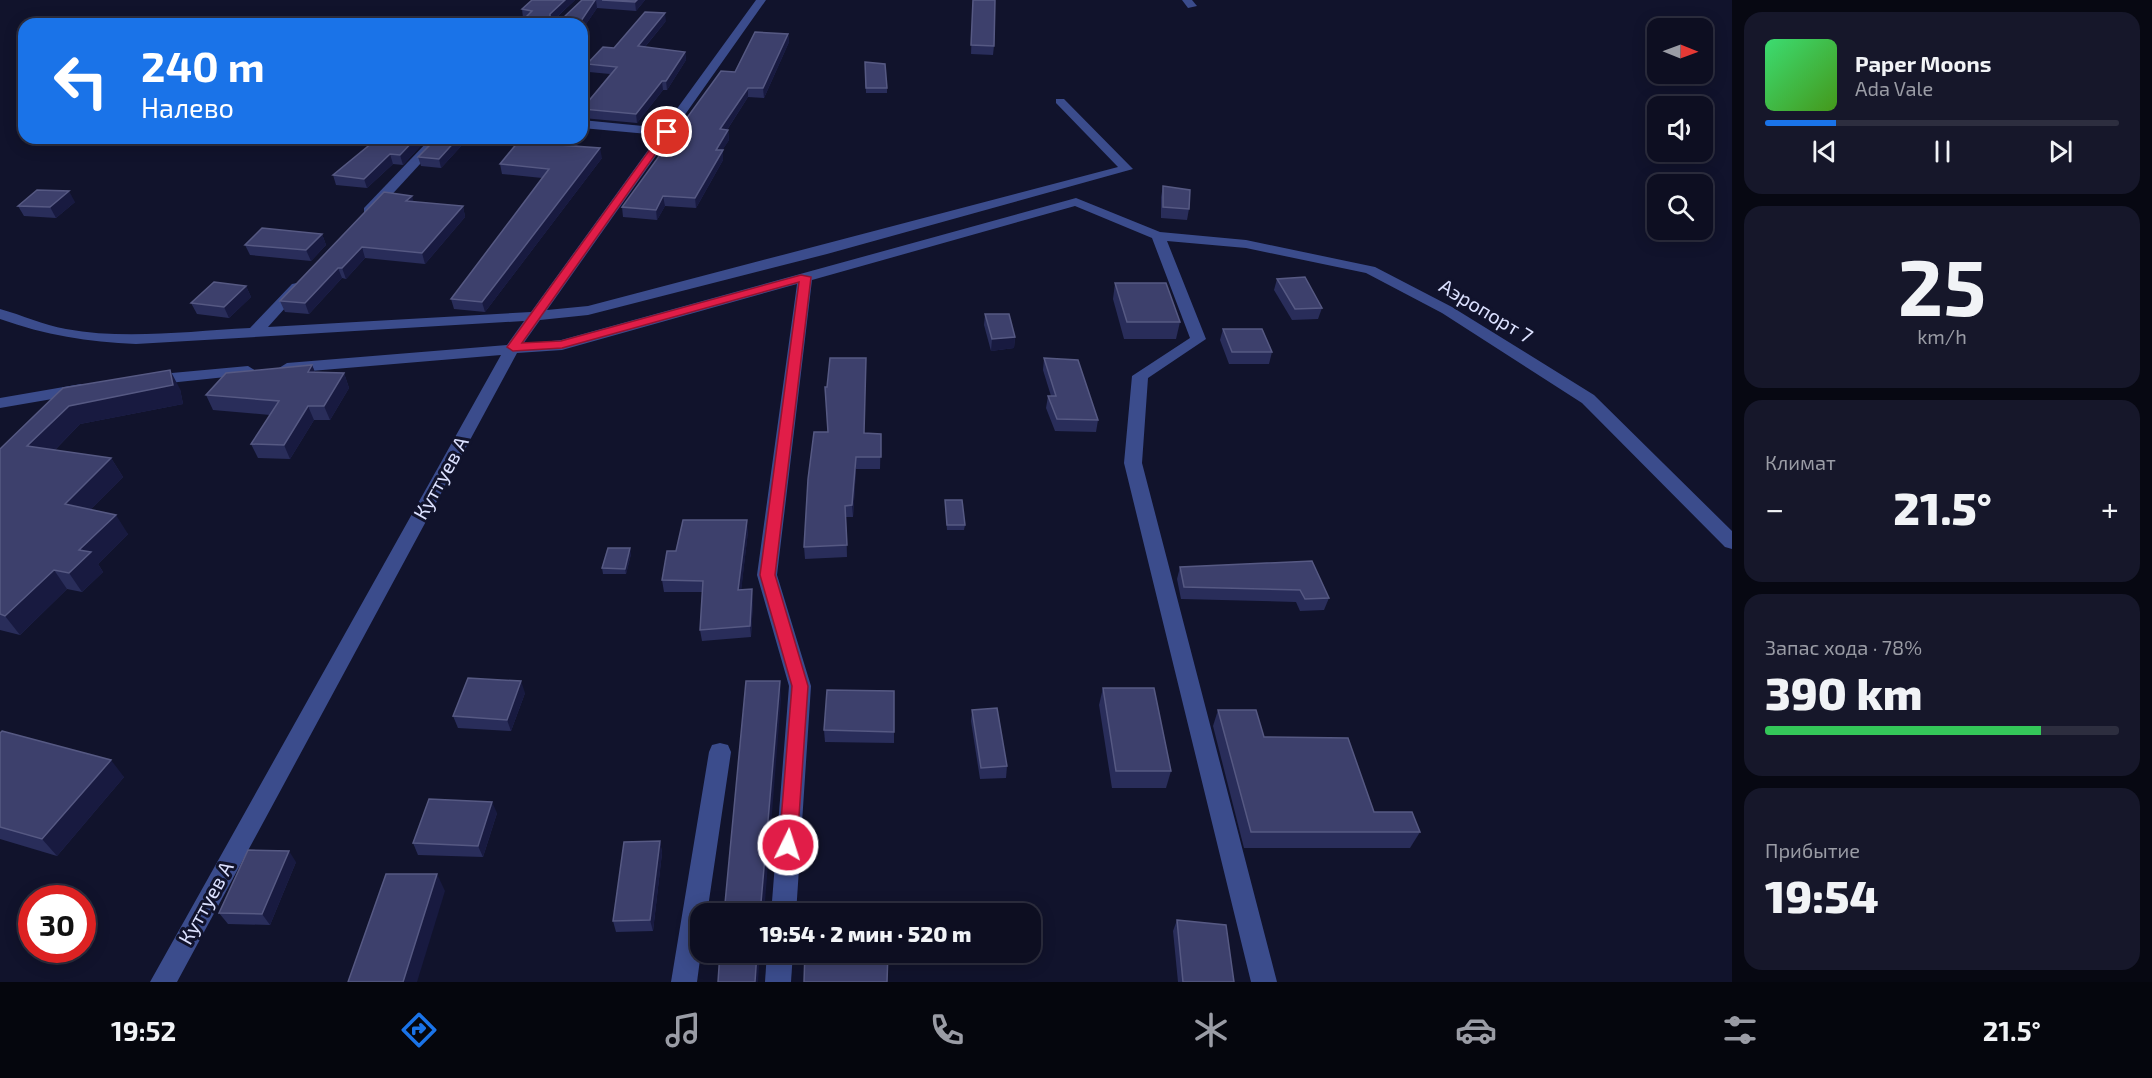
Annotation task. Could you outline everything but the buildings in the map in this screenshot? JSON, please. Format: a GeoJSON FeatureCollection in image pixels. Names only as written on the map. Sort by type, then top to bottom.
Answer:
{"type":"FeatureCollection","features":[{"type":"Feature","properties":{"kind":"street","name":"Куттуев А"},"geometry":{"type":"LineString","coordinates":[[163,982],[513,347],[761,0]]}},
{"type":"Feature","properties":{"kind":"street"},"geometry":{"type":"LineString","coordinates":[[0,314],[44,330],[85,338],[192,336],[256,330],[535,316],[588,310],[1127,169],[1060,101]]}},
{"type":"Feature","properties":{"kind":"street"},"geometry":{"type":"LineString","coordinates":[[588,125],[667,132]]}},
{"type":"Feature","properties":{"kind":"street"},"geometry":{"type":"LineString","coordinates":[[359,222],[432,144]]}},
{"type":"Feature","properties":{"kind":"street","name":"Аэропорт 7"},"geometry":{"type":"LineString","coordinates":[[133,382],[513,347],[562,345],[1076,202],[1158,236],[1246,244],[1370,270],[1447,310],[1588,399],[1732,542]]}},
{"type":"Feature","properties":{"kind":"street"},"geometry":{"type":"LineString","coordinates":[[1158,236],[1198,339],[1140,376],[1133,463],[1264,982]]}},
{"type":"Feature","properties":{"kind":"street"},"geometry":{"type":"LineString","coordinates":[[784,903],[800,686],[768,575],[805,277]]}},
{"type":"Feature","properties":{"kind":"street"},"geometry":{"type":"LineString","coordinates":[[256,330],[304,280]]}},
{"type":"Feature","properties":{"kind":"street"},"geometry":{"type":"LineString","coordinates":[[0,403],[100,386]]}},
{"type":"Feature","properties":{"kind":"street"},"geometry":{"type":"LineString","coordinates":[[684,982],[720,752]]}},
{"type":"Feature","properties":{"kind":"street"},"geometry":{"type":"LineString","coordinates":[[778,982],[779,963]]}},
{"type":"Feature","properties":{"kind":"route"},"geometry":{"type":"LineString","coordinates":[[667,132],[513,347],[562,345],[805,277],[768,575],[800,686],[788,845]]}}]}
